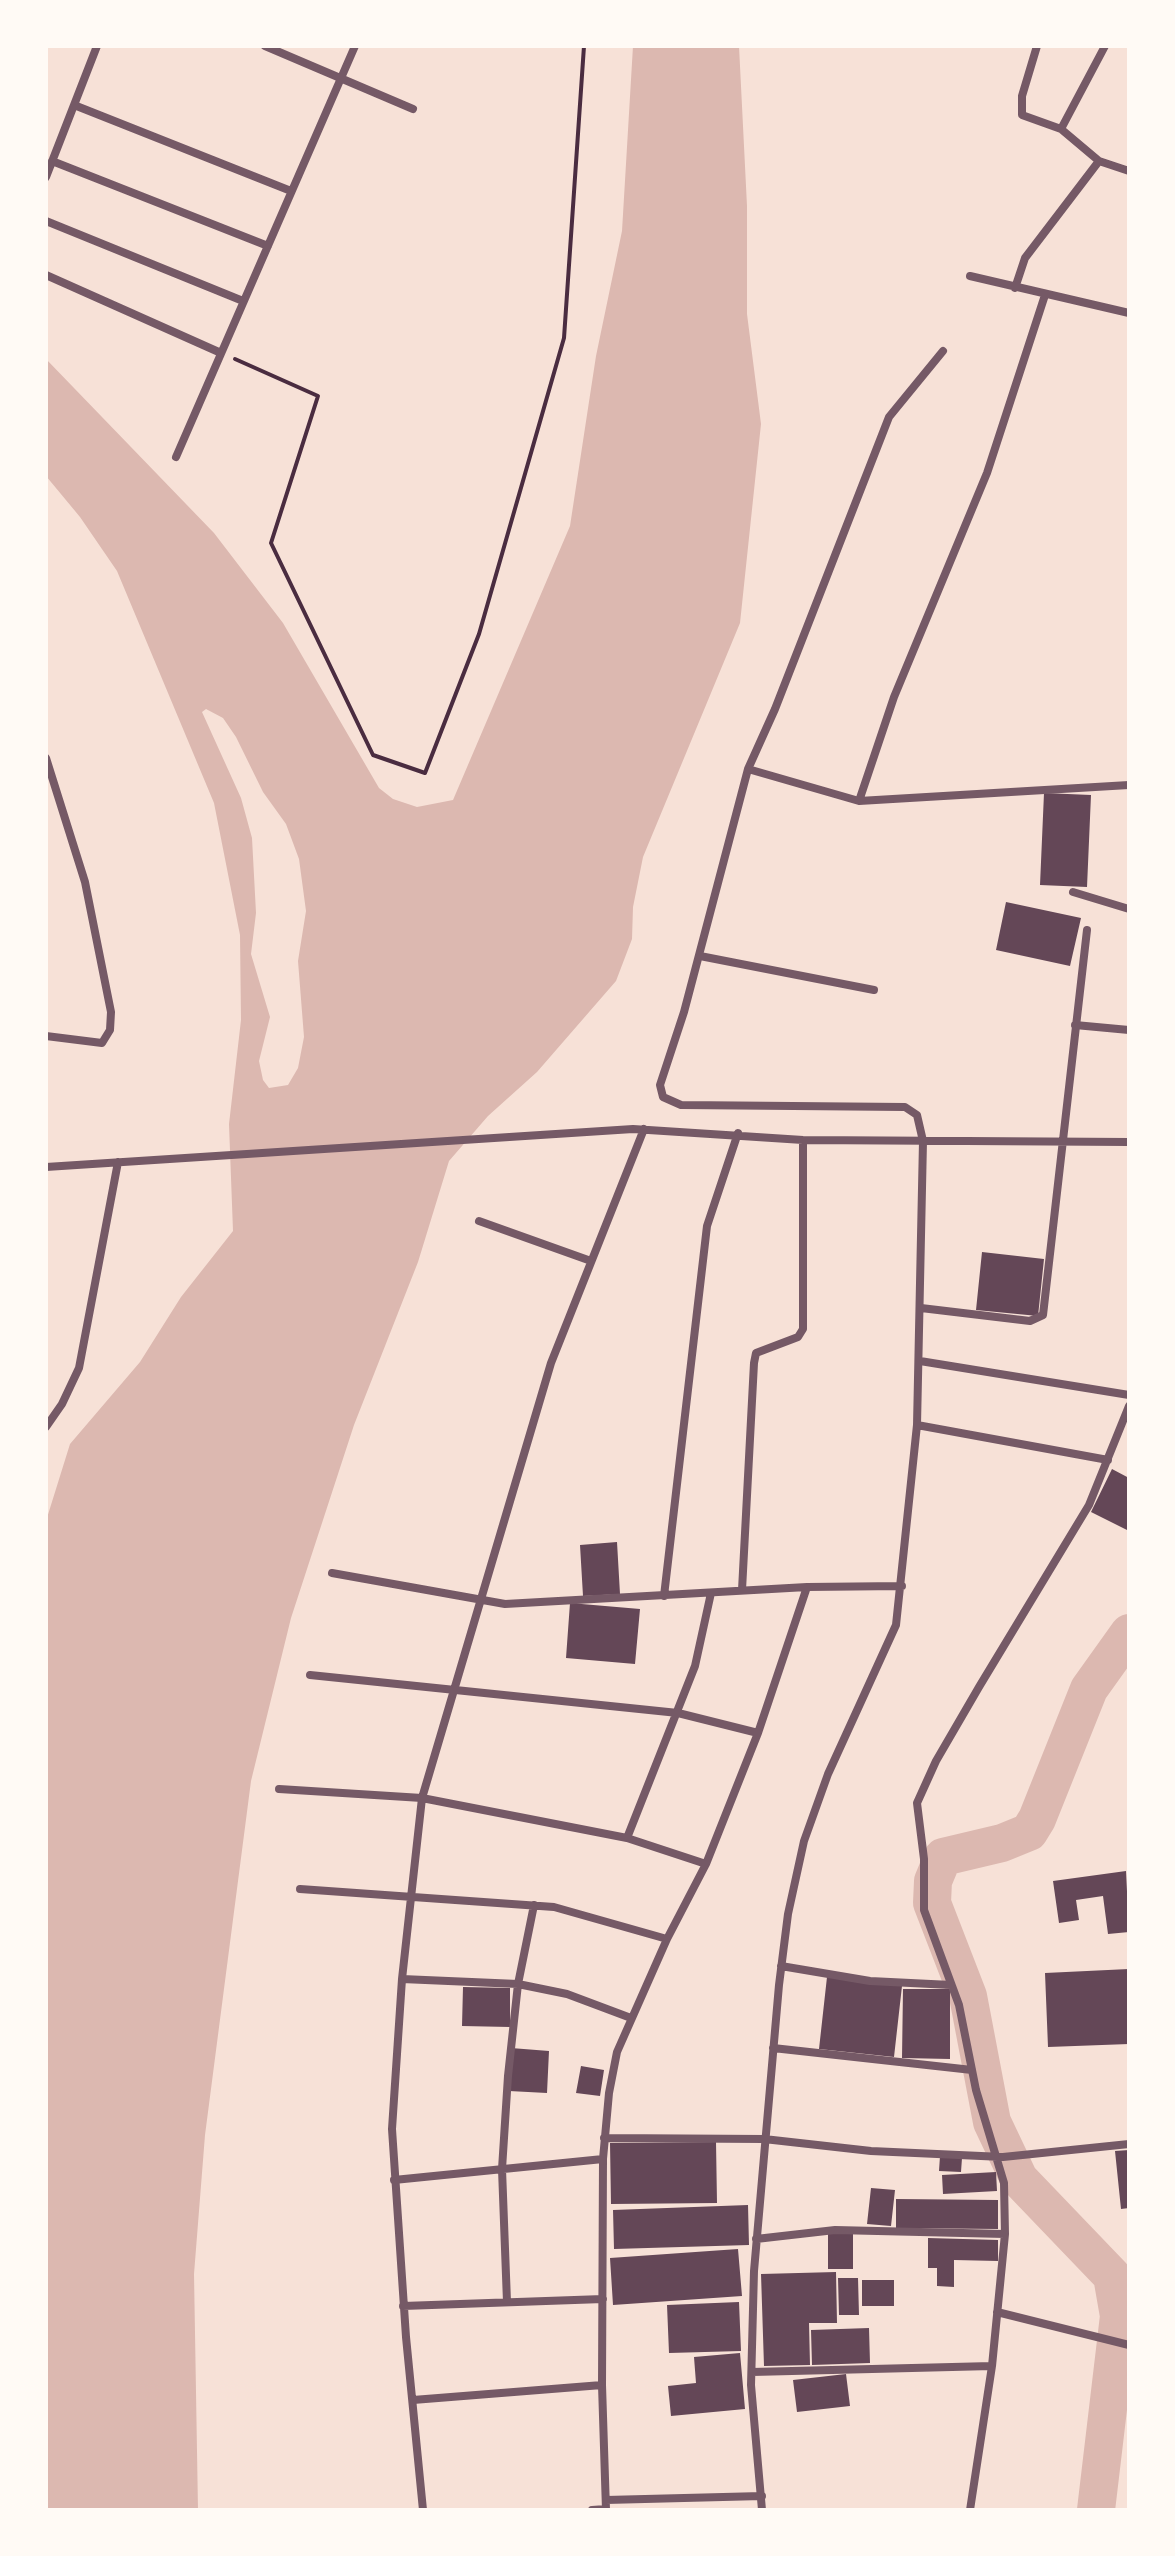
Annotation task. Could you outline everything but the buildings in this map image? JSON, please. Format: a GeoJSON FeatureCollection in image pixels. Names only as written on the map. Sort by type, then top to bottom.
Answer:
{"type":"FeatureCollection","features":[{"type":"Feature","properties":{"kind":"street"},"geometry":{"type":"LineString","coordinates":[[46,177],[97,46]]}},
{"type":"Feature","properties":{"kind":"street"},"geometry":{"type":"LineString","coordinates":[[265,46],[413,109]]}},
{"type":"Feature","properties":{"kind":"street"},"geometry":{"type":"LineString","coordinates":[[176,457],[355,46]]}},
{"type":"Feature","properties":{"kind":"street"},"geometry":{"type":"LineString","coordinates":[[1037,46],[1022,96],[1022,115],[1061,129],[1099,161],[1129,171]]}},
{"type":"Feature","properties":{"kind":"street"},"geometry":{"type":"LineString","coordinates":[[1061,129],[1105,46]]}},
{"type":"Feature","properties":{"kind":"street"},"geometry":{"type":"LineString","coordinates":[[74,105],[291,191]]}},
{"type":"Feature","properties":{"kind":"street"},"geometry":{"type":"LineString","coordinates":[[52,161],[268,246]]}},
{"type":"Feature","properties":{"kind":"street"},"geometry":{"type":"LineString","coordinates":[[1015,288],[1025,258],[1099,161]]}},
{"type":"Feature","properties":{"kind":"street"},"geometry":{"type":"LineString","coordinates":[[46,221],[243,301]]}},
{"type":"Feature","properties":{"kind":"street"},"geometry":{"type":"LineString","coordinates":[[46,275],[221,353]]}},
{"type":"Feature","properties":{"kind":"street"},"geometry":{"type":"LineString","coordinates":[[970,276],[1129,313]]}},
{"type":"Feature","properties":{"kind":"street"},"geometry":{"type":"LineString","coordinates":[[859,801],[894,697],[987,473],[1045,295]]}},
{"type":"Feature","properties":{"kind":"street"},"geometry":{"type":"LineString","coordinates":[[765,2509],[752,2372],[756,2239],[781,1966],[788,1914],[804,1841],[828,1774],[893,1635],[902,1586],[917,1425],[923,1141],[917,1115],[905,1107],[681,1105],[663,1097],[660,1085],[700,956],[748,769],[775,709],[889,417],[943,351]]}},
{"type":"Feature","properties":{"kind":"street"},"geometry":{"type":"LineString","coordinates":[[46,758],[85,882],[111,1012],[110,1030],[102,1043],[46,1036]]}},
{"type":"Feature","properties":{"kind":"street"},"geometry":{"type":"LineString","coordinates":[[748,769],[859,801],[1129,785]]}},
{"type":"Feature","properties":{"kind":"street"},"geometry":{"type":"LineString","coordinates":[[1073,892],[1129,909]]}},
{"type":"Feature","properties":{"kind":"street"},"geometry":{"type":"LineString","coordinates":[[921,1308],[1030,1321],[1043,1315],[1087,930]]}},
{"type":"Feature","properties":{"kind":"street"},"geometry":{"type":"LineString","coordinates":[[700,956],[874,990]]}},
{"type":"Feature","properties":{"kind":"street"},"geometry":{"type":"LineString","coordinates":[[1075,1025],[1129,1030]]}},
{"type":"Feature","properties":{"kind":"street"},"geometry":{"type":"LineString","coordinates":[[46,1167],[625,1129],[738,1133],[803,1140],[1129,1142]]}},
{"type":"Feature","properties":{"kind":"street"},"geometry":{"type":"LineString","coordinates":[[423,2510],[403,2306],[392,2129],[402,1979],[422,1798],[551,1363],[644,1129]]}},
{"type":"Feature","properties":{"kind":"street"},"geometry":{"type":"LineString","coordinates":[[664,1596],[707,1226],[738,1133]]}},
{"type":"Feature","properties":{"kind":"street"},"geometry":{"type":"LineString","coordinates":[[742,1590],[747,1451],[756,1353],[798,1337],[803,1329],[803,1140]]}},
{"type":"Feature","properties":{"kind":"street"},"geometry":{"type":"LineString","coordinates":[[46,1427],[62,1404],[79,1368],[118,1162]]}},
{"type":"Feature","properties":{"kind":"street"},"geometry":{"type":"LineString","coordinates":[[479,1221],[591,1261]]}},
{"type":"Feature","properties":{"kind":"street"},"geometry":{"type":"LineString","coordinates":[[920,1361],[1129,1395]]}},
{"type":"Feature","properties":{"kind":"street"},"geometry":{"type":"LineString","coordinates":[[970,2510],[992,2366],[1005,2234],[1004,2183],[951,1985],[924,1910],[924,1859],[917,1803],[965,1711],[1089,1505],[1129,1406]]}},
{"type":"Feature","properties":{"kind":"street"},"geometry":{"type":"LineString","coordinates":[[917,1425],[1108,1460]]}},
{"type":"Feature","properties":{"kind":"street"},"geometry":{"type":"LineString","coordinates":[[332,1573],[505,1604],[807,1587],[902,1586]]}},
{"type":"Feature","properties":{"kind":"street"},"geometry":{"type":"LineString","coordinates":[[606,2506],[602,2385],[603,2159],[617,2052],[667,1939],[706,1864],[758,1733],[807,1587]]}},
{"type":"Feature","properties":{"kind":"street"},"geometry":{"type":"LineString","coordinates":[[627,1838],[695,1666],[711,1593]]}},
{"type":"Feature","properties":{"kind":"street"},"geometry":{"type":"LineString","coordinates":[[310,1675],[678,1713],[758,1733]]}},
{"type":"Feature","properties":{"kind":"street"},"geometry":{"type":"LineString","coordinates":[[279,1789],[422,1798],[627,1838],[706,1864]]}},
{"type":"Feature","properties":{"kind":"street"},"geometry":{"type":"LineString","coordinates":[[300,1889],[554,1907],[667,1939]]}},
{"type":"Feature","properties":{"kind":"street"},"geometry":{"type":"LineString","coordinates":[[507,2302],[502,2169],[518,1984],[534,1905]]}},
{"type":"Feature","properties":{"kind":"street"},"geometry":{"type":"LineString","coordinates":[[781,1966],[870,1981],[951,1985]]}},
{"type":"Feature","properties":{"kind":"street"},"geometry":{"type":"LineString","coordinates":[[402,1979],[518,1984],[567,1994],[631,2018]]}},
{"type":"Feature","properties":{"kind":"street"},"geometry":{"type":"LineString","coordinates":[[773,2048],[972,2070]]}},
{"type":"Feature","properties":{"kind":"street"},"geometry":{"type":"LineString","coordinates":[[604,2138],[764,2139],[871,2151],[1018,2157],[1129,2144]]}},
{"type":"Feature","properties":{"kind":"street"},"geometry":{"type":"LineString","coordinates":[[394,2180],[603,2159]]}},
{"type":"Feature","properties":{"kind":"street"},"geometry":{"type":"LineString","coordinates":[[756,2239],[835,2230],[1005,2234]]}},
{"type":"Feature","properties":{"kind":"street"},"geometry":{"type":"LineString","coordinates":[[403,2306],[603,2299]]}},
{"type":"Feature","properties":{"kind":"street"},"geometry":{"type":"LineString","coordinates":[[997,2312],[1129,2345]]}},
{"type":"Feature","properties":{"kind":"street"},"geometry":{"type":"LineString","coordinates":[[752,2372],[992,2366]]}},
{"type":"Feature","properties":{"kind":"street"},"geometry":{"type":"LineString","coordinates":[[413,2400],[602,2385]]}},
{"type":"Feature","properties":{"kind":"street"},"geometry":{"type":"LineString","coordinates":[[592,2510],[606,2506],[762,2496]]}},
{"type":"Feature","properties":{"kind":"path"},"geometry":{"type":"LineString","coordinates":[[221,353],[318,396],[271,543],[373,755],[425,773],[479,634],[564,338],[584,46]]}},
{"type":"Feature","properties":{"kind":"shaded area"},"geometry":{"type":"Polygon","coordinates":[[[633,46],[739,46],[747,206],[747,314],[761,424],[740,623],[643,857],[633,907],[632,939],[616,981],[537,1072],[488,1116],[449,1161],[418,1262],[354,1425],[291,1618],[251,1781],[205,2135],[194,2274],[198,2510],[46,2510],[46,1521],[70,1444],[140,1362],[181,1297],[233,1231],[229,1124],[241,1020],[240,935],[214,803],[117,571],[80,517],[46,476],[46,359],[214,533],[283,623],[379,788],[393,799],[417,807],[453,800],[570,526],[596,356],[622,231],[633,46]],[[206,709],[202,712],[241,798],[252,838],[256,913],[251,954],[270,1017],[259,1061],[263,1080],[269,1088],[288,1085],[298,1068],[304,1037],[298,961],[306,911],[299,859],[286,824],[263,792],[236,737],[223,718],[206,709]]]}},
{"type":"Feature","properties":{"kind":"waterway"},"geometry":{"type":"LineString","coordinates":[[1096,2510],[1119,2316],[1112,2276],[1019,2179],[992,2122],[968,1996],[932,1903],[933,1881],[943,1857],[1002,1843],[1029,1832],[1089,1689],[1129,1633]]}}]}
